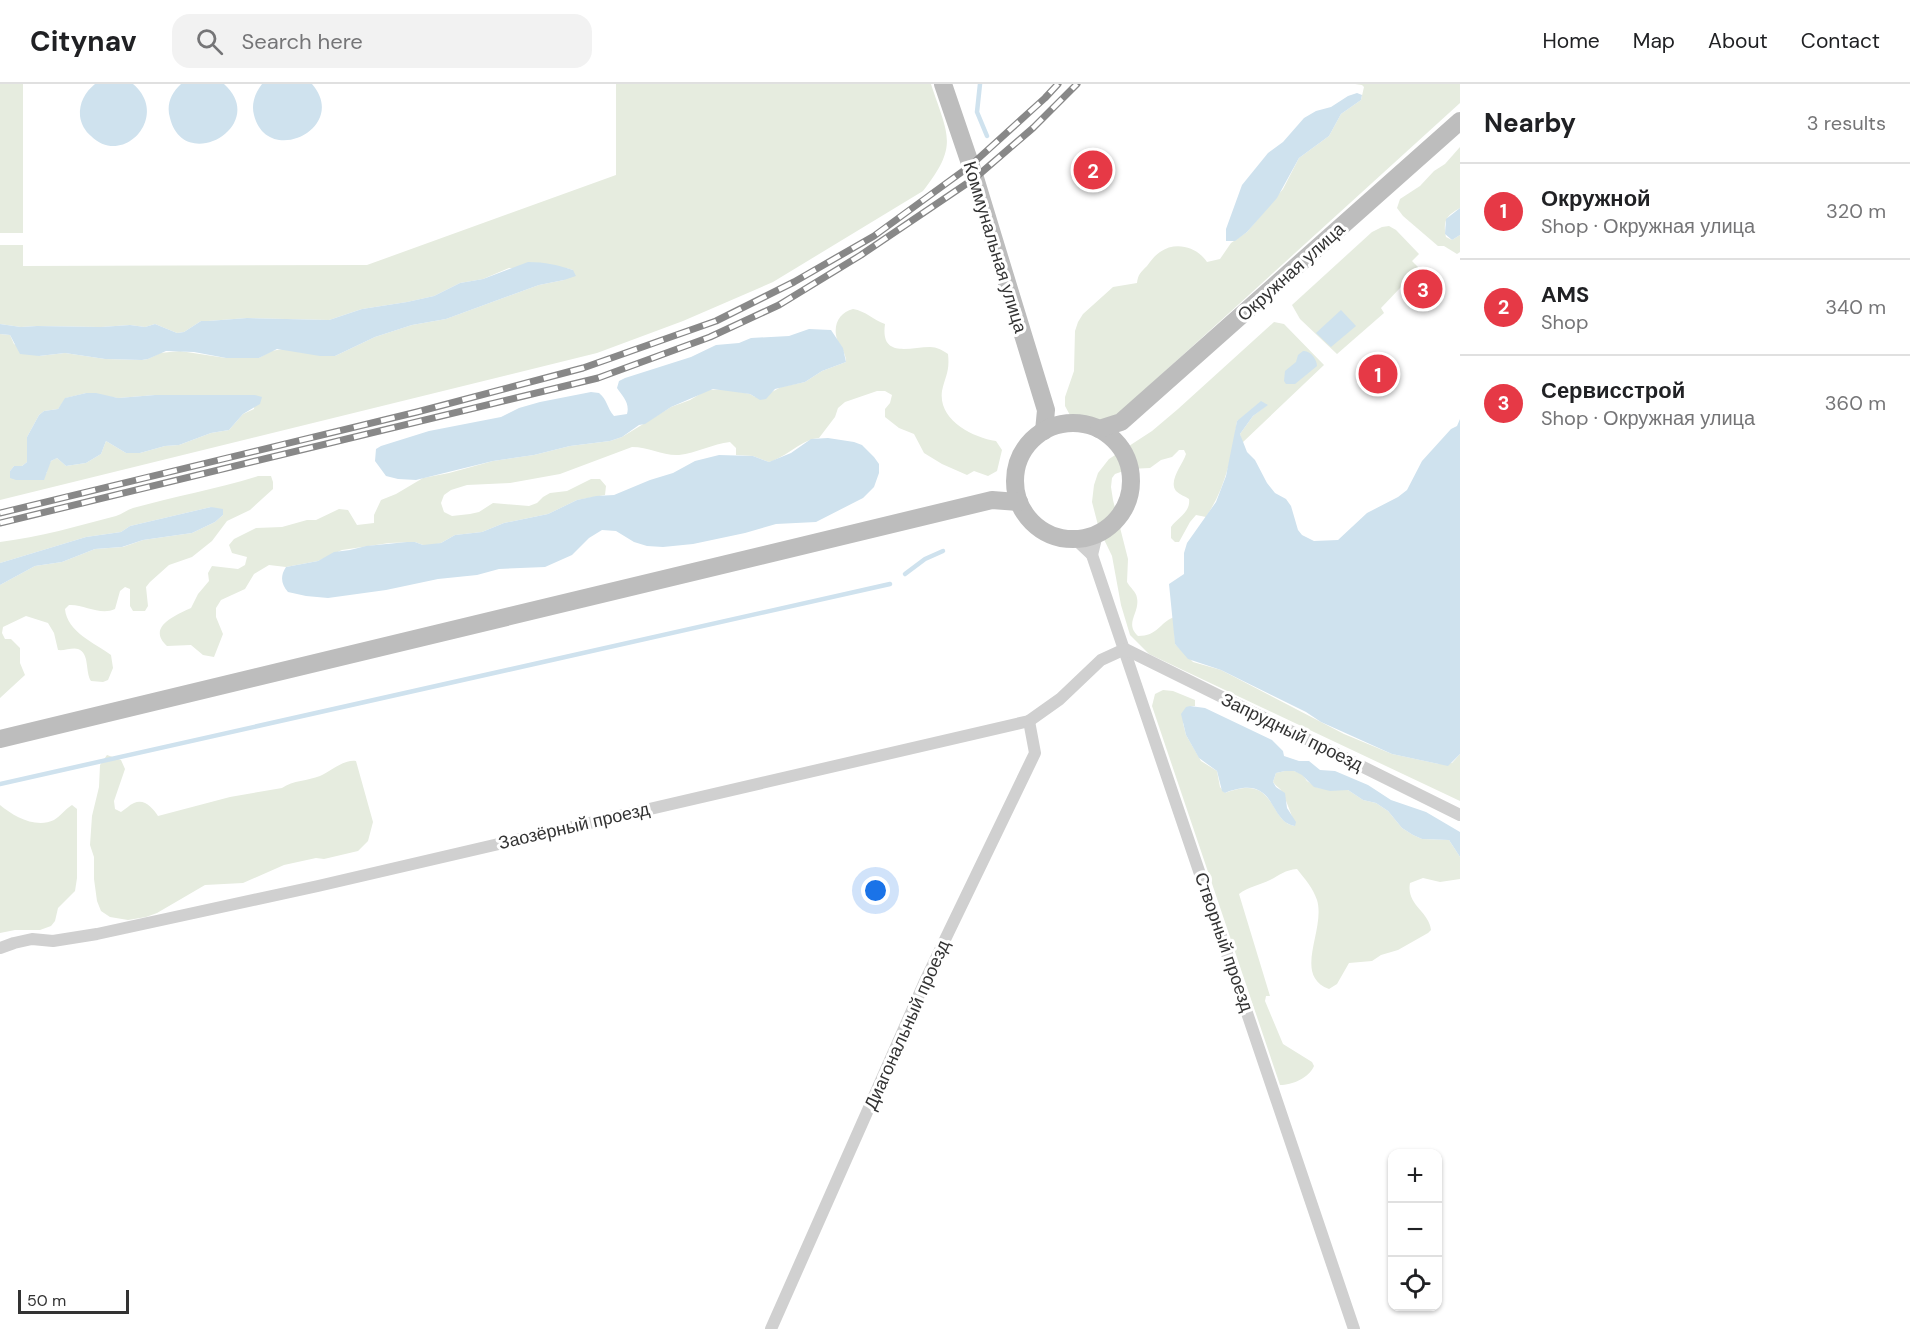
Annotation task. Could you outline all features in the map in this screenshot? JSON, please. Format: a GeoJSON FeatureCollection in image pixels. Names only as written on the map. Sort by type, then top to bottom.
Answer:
{"type":"FeatureCollection","features":[{"type":"Feature","properties":{"kind":"main road","name":"Коммунальная улица"},"geometry":{"type":"LineString","coordinates":[[943,84],[975,178],[1046,410]]}},
{"type":"Feature","properties":{"kind":"main road","name":"Окружная улица"},"geometry":{"type":"LineString","coordinates":[[1121,422],[1460,121]]}},
{"type":"Feature","properties":{"kind":"main road"},"geometry":{"type":"LineString","coordinates":[[1046,410],[1064,424]]}},
{"type":"Feature","properties":{"kind":"main road"},"geometry":{"type":"LineString","coordinates":[[1044,431],[1046,410]]}},
{"type":"Feature","properties":{"kind":"main road"},"geometry":{"type":"LineString","coordinates":[[1099,429],[1121,422]]}},
{"type":"Feature","properties":{"kind":"main road"},"geometry":{"type":"LineString","coordinates":[[1116,442],[1121,422]]}},
{"type":"Feature","properties":{"kind":"main road"},"geometry":{"type":"LineString","coordinates":[[1077,423],[1099,429],[1116,442],[1124,452],[1131,469],[1131,488],[1126,506],[1116,522],[1097,534],[1083,539],[1063,538],[1044,532],[1029,519],[1019,502],[1015,483],[1017,464],[1026,446],[1044,431],[1064,424],[1077,423]]}},
{"type":"Feature","properties":{"kind":"main road"},"geometry":{"type":"LineString","coordinates":[[992,500],[1015,483]]}},
{"type":"Feature","properties":{"kind":"main road"},"geometry":{"type":"LineString","coordinates":[[0,739],[992,500],[1019,502]]}},
{"type":"Feature","properties":{"kind":"street"},"geometry":{"type":"LineString","coordinates":[[1075,539],[1092,555],[1097,534]]}},
{"type":"Feature","properties":{"kind":"street","name":"Створный проезд"},"geometry":{"type":"LineString","coordinates":[[1092,555],[1354,1329]]}},
{"type":"Feature","properties":{"kind":"street","name":"Заозёрный проезд"},"geometry":{"type":"LineString","coordinates":[[0,948],[32,939],[52,941],[97,934],[307,888],[1029,721],[1060,699],[1101,660],[1125,649]]}},
{"type":"Feature","properties":{"kind":"street","name":"Запрудный проезд"},"geometry":{"type":"LineString","coordinates":[[1125,649],[1460,814]]}},
{"type":"Feature","properties":{"kind":"street","name":"Диагональный проезд"},"geometry":{"type":"LineString","coordinates":[[771,1329],[926,979],[1035,753],[1029,721]]}},
{"type":"Feature","properties":{"kind":"shaded area"},"geometry":{"type":"Polygon","coordinates":[[[0,84],[23,84],[23,233],[0,233],[0,84]]]}},
{"type":"Feature","properties":{"kind":"shaded area"},"geometry":{"type":"Polygon","coordinates":[[[616,84],[931,84],[947,140],[942,162],[923,191],[773,282],[683,321],[597,353],[0,500],[0,334],[10,335],[14,344],[39,356],[65,353],[105,359],[142,360],[160,353],[180,351],[226,358],[259,358],[271,351],[283,349],[335,356],[375,337],[412,325],[446,319],[539,285],[564,280],[573,270],[509,268],[483,279],[460,283],[434,296],[362,309],[329,320],[247,318],[201,321],[184,332],[177,333],[155,324],[145,327],[130,325],[21,327],[0,324],[0,245],[23,245],[23,266],[367,265],[616,175],[616,84]],[[86,393],[66,398],[58,409],[44,411],[39,415],[27,437],[27,462],[22,466],[14,466],[10,471],[10,478],[47,473],[49,464],[57,458],[66,466],[86,463],[101,454],[106,441],[126,453],[140,453],[165,446],[179,445],[211,433],[229,430],[243,414],[254,409],[255,395],[155,395],[118,398],[86,393]]]}},
{"type":"Feature","properties":{"kind":"shaded area"},"geometry":{"type":"Polygon","coordinates":[[[1355,84],[1460,84],[1460,103],[1118,414],[1089,423],[1071,417],[1065,406],[1065,397],[1074,371],[1075,331],[1083,314],[1113,287],[1137,283],[1141,272],[1156,255],[1166,249],[1186,247],[1198,253],[1207,262],[1220,259],[1231,243],[1247,232],[1283,189],[1299,158],[1329,136],[1341,114],[1361,100],[1364,87],[1355,84]]]}},
{"type":"Feature","properties":{"kind":"shaded area"},"geometry":{"type":"Polygon","coordinates":[[[1460,147],[1460,208],[1445,222],[1446,237],[1452,240],[1460,235],[1460,252],[1457,254],[1444,246],[1438,246],[1397,208],[1400,199],[1420,186],[1460,147]]]}},
{"type":"Feature","properties":{"kind":"shaded area"},"geometry":{"type":"Polygon","coordinates":[[[1389,226],[1396,230],[1419,254],[1412,261],[1419,268],[1381,308],[1384,313],[1337,354],[1300,319],[1292,305],[1372,232],[1389,226]]]}},
{"type":"Feature","properties":{"kind":"shaded area"},"geometry":{"type":"Polygon","coordinates":[[[853,309],[885,324],[887,342],[892,347],[906,349],[933,347],[948,354],[948,370],[942,391],[945,410],[951,419],[967,431],[996,441],[1002,450],[997,471],[988,476],[974,471],[967,475],[924,453],[914,434],[899,428],[885,417],[885,409],[892,395],[885,391],[877,391],[845,402],[838,408],[835,417],[819,438],[807,441],[769,462],[753,456],[736,455],[736,448],[730,442],[679,455],[632,447],[560,474],[510,483],[467,485],[451,490],[444,495],[441,503],[444,512],[452,516],[479,512],[493,503],[529,506],[550,493],[567,491],[591,479],[600,479],[606,486],[605,495],[577,500],[548,514],[504,523],[482,532],[455,535],[441,543],[423,545],[415,542],[389,543],[342,550],[318,561],[286,567],[269,565],[254,574],[245,589],[221,600],[216,608],[216,617],[223,634],[214,657],[203,655],[191,645],[167,646],[161,639],[161,627],[171,618],[191,608],[198,594],[209,581],[208,573],[212,566],[238,569],[245,565],[247,557],[232,553],[229,545],[234,539],[256,528],[282,527],[307,520],[316,520],[339,509],[348,510],[357,525],[374,523],[374,515],[381,500],[423,478],[493,461],[534,455],[570,446],[610,441],[622,437],[671,407],[707,390],[725,389],[755,397],[781,387],[805,382],[822,371],[846,362],[845,354],[837,339],[836,326],[842,315],[853,309]]]}},
{"type":"Feature","properties":{"kind":"shaded area"},"geometry":{"type":"Polygon","coordinates":[[[1274,322],[1284,324],[1324,365],[1242,443],[1240,434],[1253,416],[1267,405],[1237,421],[1227,471],[1219,494],[1206,517],[1196,515],[1179,542],[1171,538],[1171,527],[1186,511],[1189,504],[1189,499],[1176,491],[1174,487],[1175,478],[1186,454],[1184,450],[1179,450],[1172,457],[1161,460],[1150,468],[1129,469],[1115,474],[1112,478],[1113,500],[1128,559],[1127,582],[1137,598],[1132,627],[1138,636],[1150,634],[1174,617],[1175,644],[1193,662],[1221,670],[1344,734],[1392,754],[1439,764],[1452,763],[1460,754],[1460,801],[1149,654],[1130,635],[1121,605],[1112,556],[1099,529],[1092,502],[1098,473],[1109,459],[1152,431],[1178,409],[1274,322]]]}},
{"type":"Feature","properties":{"kind":"shaded area"},"geometry":{"type":"Polygon","coordinates":[[[258,476],[271,476],[273,489],[250,510],[227,521],[212,541],[192,557],[169,565],[150,582],[146,587],[148,606],[145,611],[133,611],[130,606],[130,589],[125,587],[120,591],[115,609],[98,611],[69,605],[65,609],[67,617],[76,630],[111,655],[113,668],[108,680],[91,681],[82,651],[58,650],[54,633],[48,623],[26,616],[3,627],[2,633],[5,639],[11,639],[20,648],[20,663],[25,675],[0,698],[0,585],[35,566],[62,562],[95,549],[123,547],[143,540],[192,533],[215,522],[223,515],[211,507],[130,526],[121,532],[86,537],[0,563],[0,542],[116,516],[133,508],[258,476]]]}},
{"type":"Feature","properties":{"kind":"shaded area"},"geometry":{"type":"Polygon","coordinates":[[[1163,690],[1173,691],[1195,700],[1195,706],[1190,706],[1183,723],[1186,735],[1201,761],[1217,771],[1220,787],[1225,793],[1242,788],[1254,789],[1263,793],[1280,817],[1286,823],[1295,826],[1280,789],[1273,782],[1276,773],[1294,771],[1302,774],[1307,781],[1318,788],[1348,790],[1363,800],[1376,803],[1388,811],[1402,828],[1413,835],[1422,839],[1449,840],[1460,857],[1460,879],[1440,882],[1423,878],[1410,883],[1411,897],[1426,918],[1431,930],[1398,950],[1381,955],[1372,961],[1349,963],[1337,984],[1329,989],[1318,982],[1311,963],[1319,912],[1317,900],[1297,869],[1239,894],[1270,996],[1266,996],[1265,1001],[1283,1044],[1312,1062],[1314,1066],[1304,1077],[1290,1084],[1280,1085],[1152,706],[1155,694],[1163,690]]]}},
{"type":"Feature","properties":{"kind":"shaded area"},"geometry":{"type":"Polygon","coordinates":[[[107,755],[121,760],[125,769],[114,801],[115,809],[121,812],[132,804],[141,802],[151,807],[158,816],[230,797],[282,788],[291,783],[320,776],[347,762],[356,761],[373,822],[368,841],[358,851],[284,865],[243,883],[205,885],[146,917],[128,920],[110,917],[101,911],[97,901],[94,857],[90,845],[100,765],[107,755]]]}},
{"type":"Feature","properties":{"kind":"shaded area"},"geometry":{"type":"Polygon","coordinates":[[[0,805],[18,817],[40,823],[54,820],[72,805],[77,809],[75,891],[58,908],[55,921],[51,926],[40,930],[15,930],[0,933],[0,805]]]}},
{"type":"Feature","properties":{"kind":"water"},"geometry":{"type":"Polygon","coordinates":[[[95,84],[133,84],[143,97],[147,110],[145,123],[138,134],[128,142],[116,146],[104,144],[91,136],[81,122],[82,102],[95,84]]]}},
{"type":"Feature","properties":{"kind":"water"},"geometry":{"type":"Polygon","coordinates":[[[181,84],[224,84],[235,100],[237,115],[231,128],[220,138],[205,143],[191,142],[178,135],[170,118],[169,104],[174,91],[181,84]]]}},
{"type":"Feature","properties":{"kind":"water"},"geometry":{"type":"Polygon","coordinates":[[[262,84],[312,84],[321,100],[321,115],[314,127],[302,136],[288,140],[274,139],[262,131],[254,115],[253,103],[262,84]]]}},
{"type":"Feature","properties":{"kind":"water"},"geometry":{"type":"Polygon","coordinates":[[[1357,93],[1362,95],[1361,100],[1341,114],[1329,136],[1299,158],[1277,198],[1247,232],[1235,241],[1226,241],[1226,229],[1242,185],[1268,153],[1283,142],[1304,118],[1357,93]]]}},
{"type":"Feature","properties":{"kind":"water"},"geometry":{"type":"Polygon","coordinates":[[[1460,208],[1460,235],[1452,240],[1445,234],[1446,219],[1460,208]]]}},
{"type":"Feature","properties":{"kind":"water"},"geometry":{"type":"Polygon","coordinates":[[[528,262],[567,268],[573,270],[576,276],[539,285],[446,319],[412,325],[375,337],[335,356],[277,349],[259,358],[226,358],[194,352],[166,351],[142,360],[105,359],[65,353],[39,356],[20,354],[10,335],[0,334],[0,324],[21,327],[130,325],[145,327],[155,324],[177,333],[184,332],[201,321],[247,318],[329,320],[362,309],[434,296],[460,283],[483,279],[528,262]]]}},
{"type":"Feature","properties":{"kind":"water"},"geometry":{"type":"Polygon","coordinates":[[[1341,310],[1356,326],[1331,347],[1316,333],[1341,310]]]}},
{"type":"Feature","properties":{"kind":"water"},"geometry":{"type":"Polygon","coordinates":[[[809,329],[831,330],[843,348],[846,362],[822,371],[805,382],[775,389],[766,399],[760,400],[750,394],[713,389],[671,407],[622,437],[610,441],[570,446],[534,455],[493,461],[416,480],[386,476],[375,461],[376,449],[381,446],[429,431],[501,417],[519,408],[540,402],[591,392],[602,395],[614,416],[627,414],[627,403],[617,388],[619,381],[625,378],[691,357],[716,345],[739,343],[751,338],[789,336],[809,329]]]}},
{"type":"Feature","properties":{"kind":"water"},"geometry":{"type":"Polygon","coordinates":[[[1303,351],[1313,356],[1317,366],[1295,384],[1286,384],[1285,371],[1296,362],[1298,355],[1303,351]]]}},
{"type":"Feature","properties":{"kind":"water"},"geometry":{"type":"Polygon","coordinates":[[[86,393],[118,398],[155,395],[255,395],[262,397],[260,404],[243,414],[229,430],[211,433],[179,445],[165,446],[140,453],[126,453],[106,441],[101,454],[86,463],[66,466],[57,458],[51,461],[44,480],[10,478],[10,471],[14,466],[22,466],[27,462],[27,437],[39,415],[44,411],[58,409],[65,398],[86,393]]]}},
{"type":"Feature","properties":{"kind":"water"},"geometry":{"type":"Polygon","coordinates":[[[1261,401],[1268,405],[1253,416],[1240,434],[1247,452],[1255,460],[1267,483],[1291,506],[1298,530],[1302,535],[1314,541],[1338,540],[1367,513],[1407,490],[1422,461],[1451,429],[1457,426],[1460,419],[1460,754],[1448,766],[1392,754],[1321,722],[1306,712],[1221,670],[1188,659],[1175,644],[1169,584],[1184,574],[1184,553],[1187,543],[1216,502],[1226,476],[1237,421],[1261,401]]]}},
{"type":"Feature","properties":{"kind":"water"},"geometry":{"type":"Polygon","coordinates":[[[828,438],[862,445],[879,464],[879,473],[874,487],[863,498],[816,522],[776,524],[693,544],[663,547],[647,546],[634,542],[616,531],[602,530],[589,538],[572,555],[545,567],[499,569],[477,575],[438,579],[386,590],[328,598],[288,592],[283,583],[282,577],[286,567],[318,561],[334,552],[407,542],[423,545],[441,543],[455,535],[482,532],[504,523],[548,514],[577,500],[614,495],[673,473],[695,461],[719,455],[753,456],[769,462],[791,453],[811,439],[828,438]]]}},
{"type":"Feature","properties":{"kind":"water"},"geometry":{"type":"Polygon","coordinates":[[[211,507],[223,509],[223,515],[215,522],[192,533],[143,540],[122,547],[95,549],[62,562],[35,566],[0,585],[0,563],[86,537],[121,532],[130,526],[211,507]]]}},
{"type":"Feature","properties":{"kind":"water"},"geometry":{"type":"Polygon","coordinates":[[[1186,707],[1205,708],[1272,740],[1283,751],[1284,756],[1299,761],[1309,761],[1320,770],[1335,771],[1368,785],[1391,800],[1426,812],[1460,832],[1460,857],[1449,840],[1422,839],[1413,835],[1402,828],[1388,811],[1376,803],[1363,800],[1348,790],[1330,791],[1314,787],[1302,775],[1294,771],[1276,773],[1273,782],[1285,793],[1287,808],[1296,822],[1295,826],[1286,823],[1263,793],[1254,789],[1242,788],[1225,793],[1222,791],[1217,771],[1199,758],[1186,735],[1181,714],[1186,707]]]}},
{"type":"Feature","properties":{"kind":"waterway"},"geometry":{"type":"LineString","coordinates":[[980,84],[977,112],[987,136]]}},
{"type":"Feature","properties":{"kind":"waterway"},"geometry":{"type":"LineString","coordinates":[[905,574],[925,559],[943,551]]}},
{"type":"Feature","properties":{"kind":"waterway"},"geometry":{"type":"LineString","coordinates":[[0,784],[890,584]]}},
{"type":"Feature","properties":{"kind":"railway"},"geometry":{"type":"LineString","coordinates":[[0,513],[417,412],[583,368],[716,321],[794,282],[874,236],[970,166],[1058,84]]}},
{"type":"Feature","properties":{"kind":"railway"},"geometry":{"type":"LineString","coordinates":[[0,523],[598,378],[710,337],[779,305],[861,255],[975,178],[1033,128],[1077,84]]}},
{"type":"Feature","properties":{"kind":"place","name":"AMS"},"geometry":{"type":"Point","coordinates":[1093,170]}},
{"type":"Feature","properties":{"kind":"place","name":"Сервисстрой"},"geometry":{"type":"Point","coordinates":[1423,289]}},
{"type":"Feature","properties":{"kind":"place","name":"Окружной"},"geometry":{"type":"Point","coordinates":[1378,374]}}]}
